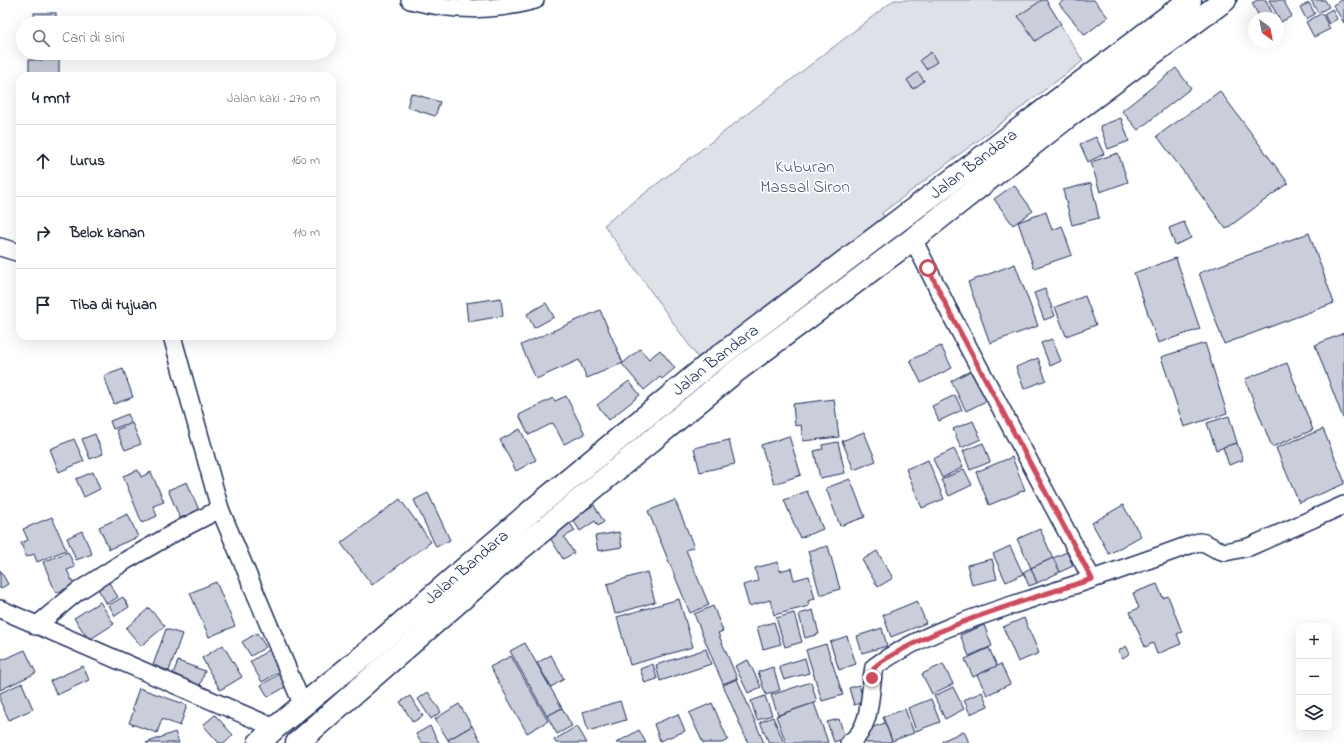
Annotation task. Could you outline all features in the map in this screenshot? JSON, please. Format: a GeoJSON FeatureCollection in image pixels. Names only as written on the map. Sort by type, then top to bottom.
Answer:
{"type":"FeatureCollection","features":[{"type":"Feature","properties":{"kind":"highway","name":"Jalan Bandara"},"geometry":{"type":"LineString","coordinates":[[297,743],[375,660],[542,502],[709,364],[1190,0]]}},
{"type":"Feature","properties":{"kind":"highway","name":"Jalan Bandara"},"geometry":{"type":"LineString","coordinates":[[259,743],[303,706],[375,660],[502,562],[731,374],[913,239],[1066,118],[1225,0]]}},
{"type":"Feature","properties":{"kind":"street"},"geometry":{"type":"LineString","coordinates":[[410,0],[439,6],[482,9],[516,5],[535,0]]}},
{"type":"Feature","properties":{"kind":"street"},"geometry":{"type":"LineString","coordinates":[[913,239],[950,313],[1092,579]]}},
{"type":"Feature","properties":{"kind":"street"},"geometry":{"type":"LineString","coordinates":[[0,247],[16,252]]}},
{"type":"Feature","properties":{"kind":"street"},"geometry":{"type":"LineString","coordinates":[[173,340],[220,508],[303,706]]}},
{"type":"Feature","properties":{"kind":"street"},"geometry":{"type":"LineString","coordinates":[[849,743],[860,734],[863,727],[874,667],[917,642],[962,623],[1006,607],[1129,568],[1199,542],[1205,543],[1225,552],[1249,547],[1344,505]]}},
{"type":"Feature","properties":{"kind":"street"},"geometry":{"type":"LineString","coordinates":[[36,626],[77,592],[125,561],[220,508]]}},
{"type":"Feature","properties":{"kind":"street"},"geometry":{"type":"LineString","coordinates":[[0,609],[36,626],[275,728]]}},
{"type":"Feature","properties":{"kind":"green space","name":"Kuburan Massal Siron"},"geometry":{"type":"Polygon","coordinates":[[[894,0],[1045,0],[1083,61],[882,213],[886,222],[701,362],[604,225],[894,0]]]}},
{"type":"Feature","properties":{"kind":"building"},"geometry":{"type":"Polygon","coordinates":[[[1042,0],[1046,0],[1061,24],[1035,41],[1018,16],[1042,0]]]}},
{"type":"Feature","properties":{"kind":"building"},"geometry":{"type":"Polygon","coordinates":[[[1064,0],[1094,0],[1108,17],[1085,35],[1059,4],[1064,0]]]}},
{"type":"Feature","properties":{"kind":"building"},"geometry":{"type":"Polygon","coordinates":[[[1257,0],[1266,0],[1272,12],[1257,12],[1252,3],[1257,0]]]}},
{"type":"Feature","properties":{"kind":"building"},"geometry":{"type":"Polygon","coordinates":[[[1269,0],[1283,0],[1292,16],[1284,20],[1284,12],[1276,12],[1269,0]]]}},
{"type":"Feature","properties":{"kind":"building"},"geometry":{"type":"Polygon","coordinates":[[[1311,0],[1325,0],[1329,7],[1318,13],[1311,0]]]}},
{"type":"Feature","properties":{"kind":"building"},"geometry":{"type":"Polygon","coordinates":[[[1341,0],[1344,0],[1344,23],[1333,5],[1341,0]]]}},
{"type":"Feature","properties":{"kind":"building"},"geometry":{"type":"Polygon","coordinates":[[[1309,3],[1315,14],[1306,19],[1300,7],[1309,3]]]}},
{"type":"Feature","properties":{"kind":"building"},"geometry":{"type":"Polygon","coordinates":[[[1332,9],[1337,19],[1329,24],[1324,14],[1332,9]]]}},
{"type":"Feature","properties":{"kind":"building"},"geometry":{"type":"Polygon","coordinates":[[[34,13],[56,13],[56,16],[34,16],[34,13]]]}},
{"type":"Feature","properties":{"kind":"building"},"geometry":{"type":"Polygon","coordinates":[[[1322,13],[1330,29],[1314,37],[1306,22],[1322,13]]]}},
{"type":"Feature","properties":{"kind":"building"},"geometry":{"type":"Polygon","coordinates":[[[931,52],[937,62],[926,69],[920,60],[931,52]]]}},
{"type":"Feature","properties":{"kind":"building"},"geometry":{"type":"Polygon","coordinates":[[[29,60],[59,60],[59,72],[29,72],[29,60]]]}},
{"type":"Feature","properties":{"kind":"building"},"geometry":{"type":"Polygon","coordinates":[[[1176,68],[1191,88],[1138,130],[1122,111],[1176,68]]]}},
{"type":"Feature","properties":{"kind":"building"},"geometry":{"type":"Polygon","coordinates":[[[918,72],[924,81],[913,89],[907,80],[918,72]]]}},
{"type":"Feature","properties":{"kind":"building"},"geometry":{"type":"Polygon","coordinates":[[[1220,91],[1288,183],[1226,229],[1157,136],[1220,91]]]}},
{"type":"Feature","properties":{"kind":"building"},"geometry":{"type":"Polygon","coordinates":[[[411,93],[440,102],[435,116],[407,107],[411,93]]]}},
{"type":"Feature","properties":{"kind":"building"},"geometry":{"type":"Polygon","coordinates":[[[1121,118],[1129,141],[1108,149],[1100,126],[1121,118]]]}},
{"type":"Feature","properties":{"kind":"building"},"geometry":{"type":"Polygon","coordinates":[[[1096,137],[1104,154],[1088,162],[1080,144],[1096,137]]]}},
{"type":"Feature","properties":{"kind":"building"},"geometry":{"type":"Polygon","coordinates":[[[1118,153],[1128,182],[1100,192],[1091,162],[1118,153]]]}},
{"type":"Feature","properties":{"kind":"building"},"geometry":{"type":"Polygon","coordinates":[[[1091,183],[1099,218],[1072,225],[1063,190],[1091,183]]]}},
{"type":"Feature","properties":{"kind":"building"},"geometry":{"type":"Polygon","coordinates":[[[1014,185],[1033,211],[1013,225],[994,199],[1014,185]]]}},
{"type":"Feature","properties":{"kind":"building"},"geometry":{"type":"Polygon","coordinates":[[[1046,212],[1052,230],[1062,226],[1072,255],[1034,268],[1018,222],[1046,212]]]}},
{"type":"Feature","properties":{"kind":"building"},"geometry":{"type":"Polygon","coordinates":[[[1184,222],[1191,238],[1175,245],[1169,228],[1184,222]]]}},
{"type":"Feature","properties":{"kind":"building"},"geometry":{"type":"Polygon","coordinates":[[[1309,233],[1334,303],[1224,344],[1199,273],[1309,233]]]}},
{"type":"Feature","properties":{"kind":"building"},"geometry":{"type":"Polygon","coordinates":[[[1176,258],[1200,329],[1158,343],[1134,273],[1176,258]]]}},
{"type":"Feature","properties":{"kind":"building"},"geometry":{"type":"Polygon","coordinates":[[[1015,264],[1038,326],[990,343],[968,282],[1015,264]]]}},
{"type":"Feature","properties":{"kind":"building"},"geometry":{"type":"Polygon","coordinates":[[[1045,289],[1055,316],[1044,320],[1034,293],[1045,289]]]}},
{"type":"Feature","properties":{"kind":"building"},"geometry":{"type":"Polygon","coordinates":[[[1085,296],[1096,325],[1066,336],[1055,307],[1085,296]]]}},
{"type":"Feature","properties":{"kind":"building"},"geometry":{"type":"Polygon","coordinates":[[[501,298],[503,316],[468,322],[466,303],[501,298]]]}},
{"type":"Feature","properties":{"kind":"building"},"geometry":{"type":"Polygon","coordinates":[[[546,303],[554,317],[534,328],[527,314],[546,303]]]}},
{"type":"Feature","properties":{"kind":"building"},"geometry":{"type":"Polygon","coordinates":[[[600,310],[623,363],[587,378],[579,360],[536,379],[521,345],[600,310]]]}},
{"type":"Feature","properties":{"kind":"building"},"geometry":{"type":"Polygon","coordinates":[[[1344,333],[1344,418],[1343,418],[1315,345],[1344,333]]]}},
{"type":"Feature","properties":{"kind":"building"},"geometry":{"type":"Polygon","coordinates":[[[1052,339],[1061,361],[1050,366],[1041,343],[1052,339]]]}},
{"type":"Feature","properties":{"kind":"building"},"geometry":{"type":"Polygon","coordinates":[[[1205,343],[1227,413],[1184,427],[1161,357],[1205,343]]]}},
{"type":"Feature","properties":{"kind":"building"},"geometry":{"type":"Polygon","coordinates":[[[941,346],[952,368],[921,383],[910,360],[941,346]]]}},
{"type":"Feature","properties":{"kind":"building"},"geometry":{"type":"Polygon","coordinates":[[[640,349],[649,359],[660,350],[675,368],[662,379],[660,377],[644,390],[622,364],[640,349]]]}},
{"type":"Feature","properties":{"kind":"building"},"geometry":{"type":"Polygon","coordinates":[[[1038,358],[1046,380],[1024,389],[1016,367],[1038,358]]]}},
{"type":"Feature","properties":{"kind":"building"},"geometry":{"type":"Polygon","coordinates":[[[1287,363],[1313,430],[1272,447],[1245,379],[1287,363]]]}},
{"type":"Feature","properties":{"kind":"building"},"geometry":{"type":"Polygon","coordinates":[[[976,368],[992,398],[966,411],[951,381],[976,368]]]}},
{"type":"Feature","properties":{"kind":"building"},"geometry":{"type":"Polygon","coordinates":[[[123,369],[133,397],[114,404],[104,376],[123,369]]]}},
{"type":"Feature","properties":{"kind":"building"},"geometry":{"type":"Polygon","coordinates":[[[629,381],[640,395],[609,420],[597,405],[629,381]]]}},
{"type":"Feature","properties":{"kind":"building"},"geometry":{"type":"Polygon","coordinates":[[[955,395],[962,410],[939,421],[932,406],[955,395]]]}},
{"type":"Feature","properties":{"kind":"building"},"geometry":{"type":"Polygon","coordinates":[[[566,396],[585,434],[564,444],[553,423],[529,435],[519,415],[553,398],[555,401],[566,396]]]}},
{"type":"Feature","properties":{"kind":"building"},"geometry":{"type":"Polygon","coordinates":[[[834,399],[839,437],[803,441],[801,425],[795,426],[793,404],[834,399]]]}},
{"type":"Feature","properties":{"kind":"building"},"geometry":{"type":"Polygon","coordinates":[[[128,414],[131,422],[113,429],[110,421],[128,414]]]}},
{"type":"Feature","properties":{"kind":"building"},"geometry":{"type":"Polygon","coordinates":[[[1229,416],[1237,443],[1216,450],[1207,423],[1229,416]]]}},
{"type":"Feature","properties":{"kind":"building"},"geometry":{"type":"Polygon","coordinates":[[[973,421],[981,439],[961,448],[953,429],[973,421]]]}},
{"type":"Feature","properties":{"kind":"building"},"geometry":{"type":"Polygon","coordinates":[[[132,423],[141,444],[125,450],[116,430],[132,423]]]}},
{"type":"Feature","properties":{"kind":"building"},"geometry":{"type":"Polygon","coordinates":[[[520,429],[536,460],[516,471],[500,440],[520,429]]]}},
{"type":"Feature","properties":{"kind":"building"},"geometry":{"type":"Polygon","coordinates":[[[1323,429],[1344,480],[1344,484],[1299,503],[1276,448],[1323,429]]]}},
{"type":"Feature","properties":{"kind":"building"},"geometry":{"type":"Polygon","coordinates":[[[864,432],[876,461],[854,470],[842,441],[864,432]]]}},
{"type":"Feature","properties":{"kind":"building"},"geometry":{"type":"Polygon","coordinates":[[[95,434],[103,454],[90,459],[82,439],[95,434]]]}},
{"type":"Feature","properties":{"kind":"building"},"geometry":{"type":"Polygon","coordinates":[[[789,436],[801,475],[774,484],[761,445],[789,436]]]}},
{"type":"Feature","properties":{"kind":"building"},"geometry":{"type":"Polygon","coordinates":[[[74,439],[84,461],[59,472],[50,449],[74,439]]]}},
{"type":"Feature","properties":{"kind":"building"},"geometry":{"type":"Polygon","coordinates":[[[729,440],[735,464],[700,472],[694,448],[729,440]]]}},
{"type":"Feature","properties":{"kind":"building"},"geometry":{"type":"Polygon","coordinates":[[[838,442],[845,473],[820,478],[814,451],[823,449],[822,445],[838,442]]]}},
{"type":"Feature","properties":{"kind":"building"},"geometry":{"type":"Polygon","coordinates":[[[983,443],[990,462],[970,470],[963,451],[983,443]]]}},
{"type":"Feature","properties":{"kind":"building"},"geometry":{"type":"Polygon","coordinates":[[[1237,443],[1243,460],[1229,465],[1223,447],[1237,443]]]}},
{"type":"Feature","properties":{"kind":"building"},"geometry":{"type":"Polygon","coordinates":[[[954,449],[963,467],[942,478],[933,459],[954,449]]]}},
{"type":"Feature","properties":{"kind":"building"},"geometry":{"type":"Polygon","coordinates":[[[1012,457],[1025,490],[989,505],[976,472],[1012,457]]]}},
{"type":"Feature","properties":{"kind":"building"},"geometry":{"type":"Polygon","coordinates":[[[928,460],[944,499],[922,508],[906,469],[928,460]]]}},
{"type":"Feature","properties":{"kind":"building"},"geometry":{"type":"Polygon","coordinates":[[[964,469],[972,485],[949,496],[941,480],[964,469]]]}},
{"type":"Feature","properties":{"kind":"building"},"geometry":{"type":"Polygon","coordinates":[[[138,470],[141,477],[151,472],[164,502],[153,506],[157,516],[142,523],[123,476],[138,470]]]}},
{"type":"Feature","properties":{"kind":"building"},"geometry":{"type":"Polygon","coordinates":[[[93,472],[100,489],[84,497],[76,479],[93,472]]]}},
{"type":"Feature","properties":{"kind":"building"},"geometry":{"type":"Polygon","coordinates":[[[850,479],[865,517],[840,526],[826,488],[850,479]]]}},
{"type":"Feature","properties":{"kind":"building"},"geometry":{"type":"Polygon","coordinates":[[[187,482],[199,510],[180,518],[168,490],[187,482]]]}},
{"type":"Feature","properties":{"kind":"building"},"geometry":{"type":"Polygon","coordinates":[[[807,491],[823,529],[800,538],[784,500],[807,491]]]}},
{"type":"Feature","properties":{"kind":"building"},"geometry":{"type":"Polygon","coordinates":[[[428,493],[450,540],[436,547],[414,500],[428,493]]]}},
{"type":"Feature","properties":{"kind":"building"},"geometry":{"type":"Polygon","coordinates":[[[400,499],[431,542],[372,585],[341,543],[400,499]]]}},
{"type":"Feature","properties":{"kind":"building"},"geometry":{"type":"Polygon","coordinates":[[[675,500],[694,547],[686,550],[709,605],[690,613],[648,511],[675,500]]]}},
{"type":"Feature","properties":{"kind":"building"},"geometry":{"type":"Polygon","coordinates":[[[594,505],[604,522],[598,526],[595,521],[580,531],[572,518],[594,505]]]}},
{"type":"Feature","properties":{"kind":"building"},"geometry":{"type":"Polygon","coordinates":[[[1123,505],[1141,536],[1109,554],[1092,523],[1123,505]]]}},
{"type":"Feature","properties":{"kind":"building"},"geometry":{"type":"Polygon","coordinates":[[[128,514],[138,537],[109,549],[99,527],[128,514]]]}},
{"type":"Feature","properties":{"kind":"building"},"geometry":{"type":"Polygon","coordinates":[[[52,517],[66,550],[37,562],[34,554],[26,557],[21,543],[28,540],[23,529],[52,517]]]}},
{"type":"Feature","properties":{"kind":"building"},"geometry":{"type":"Polygon","coordinates":[[[570,523],[575,531],[564,537],[574,553],[563,559],[549,536],[570,523]]]}},
{"type":"Feature","properties":{"kind":"building"},"geometry":{"type":"Polygon","coordinates":[[[1040,529],[1053,558],[1031,568],[1017,539],[1040,529]]]}},
{"type":"Feature","properties":{"kind":"building"},"geometry":{"type":"Polygon","coordinates":[[[82,531],[92,554],[76,560],[67,538],[82,531]]]}},
{"type":"Feature","properties":{"kind":"building"},"geometry":{"type":"Polygon","coordinates":[[[619,532],[622,547],[598,551],[595,536],[619,532]]]}},
{"type":"Feature","properties":{"kind":"building"},"geometry":{"type":"Polygon","coordinates":[[[828,546],[840,589],[820,595],[808,551],[828,546]]]}},
{"type":"Feature","properties":{"kind":"building"},"geometry":{"type":"Polygon","coordinates":[[[1010,546],[1023,574],[1006,582],[993,554],[1010,546]]]}},
{"type":"Feature","properties":{"kind":"building"},"geometry":{"type":"Polygon","coordinates":[[[877,551],[893,578],[878,587],[862,560],[877,551]]]}},
{"type":"Feature","properties":{"kind":"building"},"geometry":{"type":"Polygon","coordinates":[[[68,552],[75,567],[67,570],[74,585],[56,593],[43,562],[68,552]]]}},
{"type":"Feature","properties":{"kind":"building"},"geometry":{"type":"Polygon","coordinates":[[[1067,552],[1073,566],[1060,572],[1053,558],[1067,552]]]}},
{"type":"Feature","properties":{"kind":"building"},"geometry":{"type":"Polygon","coordinates":[[[1053,558],[1060,572],[1037,583],[1031,568],[1053,558]]]}},
{"type":"Feature","properties":{"kind":"building"},"geometry":{"type":"Polygon","coordinates":[[[992,559],[997,579],[972,585],[967,565],[992,559]]]}},
{"type":"Feature","properties":{"kind":"building"},"geometry":{"type":"Polygon","coordinates":[[[778,562],[780,571],[791,568],[794,580],[809,576],[815,599],[808,601],[809,606],[774,615],[770,600],[749,606],[743,585],[758,581],[755,568],[778,562]]]}},
{"type":"Feature","properties":{"kind":"building"},"geometry":{"type":"Polygon","coordinates":[[[1031,568],[1037,583],[1029,586],[1023,572],[1031,568]]]}},
{"type":"Feature","properties":{"kind":"building"},"geometry":{"type":"Polygon","coordinates":[[[0,570],[8,584],[0,589],[0,570]]]}},
{"type":"Feature","properties":{"kind":"building"},"geometry":{"type":"Polygon","coordinates":[[[647,572],[655,602],[615,614],[607,584],[647,572]]]}},
{"type":"Feature","properties":{"kind":"building"},"geometry":{"type":"Polygon","coordinates":[[[108,581],[118,597],[107,604],[97,587],[108,581]]]}},
{"type":"Feature","properties":{"kind":"building"},"geometry":{"type":"Polygon","coordinates":[[[216,582],[235,626],[209,637],[190,593],[216,582]]]}},
{"type":"Feature","properties":{"kind":"building"},"geometry":{"type":"Polygon","coordinates":[[[1157,584],[1163,598],[1168,596],[1182,632],[1177,634],[1181,644],[1157,654],[1153,643],[1145,647],[1130,612],[1139,608],[1133,593],[1157,584]]]}},
{"type":"Feature","properties":{"kind":"building"},"geometry":{"type":"Polygon","coordinates":[[[123,597],[129,607],[115,616],[109,605],[123,597]]]}},
{"type":"Feature","properties":{"kind":"building"},"geometry":{"type":"Polygon","coordinates":[[[679,599],[693,647],[630,665],[617,617],[679,599]]]}},
{"type":"Feature","properties":{"kind":"building"},"geometry":{"type":"Polygon","coordinates":[[[917,601],[926,623],[891,637],[883,615],[917,601]]]}},
{"type":"Feature","properties":{"kind":"building"},"geometry":{"type":"Polygon","coordinates":[[[100,602],[114,624],[89,640],[74,618],[100,602]]]}},
{"type":"Feature","properties":{"kind":"building"},"geometry":{"type":"Polygon","coordinates":[[[713,606],[723,631],[718,633],[737,678],[723,684],[694,614],[713,606]]]}},
{"type":"Feature","properties":{"kind":"building"},"geometry":{"type":"Polygon","coordinates":[[[149,608],[165,626],[141,646],[126,628],[149,608]]]}},
{"type":"Feature","properties":{"kind":"building"},"geometry":{"type":"Polygon","coordinates":[[[813,610],[819,634],[805,638],[799,614],[813,610]]]}},
{"type":"Feature","properties":{"kind":"building"},"geometry":{"type":"Polygon","coordinates":[[[794,613],[802,642],[785,647],[776,618],[794,613]]]}},
{"type":"Feature","properties":{"kind":"building"},"geometry":{"type":"Polygon","coordinates":[[[1024,618],[1039,653],[1018,662],[1003,627],[1024,618]]]}},
{"type":"Feature","properties":{"kind":"building"},"geometry":{"type":"Polygon","coordinates":[[[774,622],[781,644],[763,649],[757,627],[774,622]]]}},
{"type":"Feature","properties":{"kind":"building"},"geometry":{"type":"Polygon","coordinates":[[[984,625],[992,646],[969,656],[960,635],[984,625]]]}},
{"type":"Feature","properties":{"kind":"building"},"geometry":{"type":"Polygon","coordinates":[[[882,628],[887,646],[862,653],[857,636],[882,628]]]}},
{"type":"Feature","properties":{"kind":"building"},"geometry":{"type":"Polygon","coordinates":[[[166,629],[182,634],[169,671],[153,665],[166,629]]]}},
{"type":"Feature","properties":{"kind":"building"},"geometry":{"type":"Polygon","coordinates":[[[257,633],[266,647],[251,656],[242,642],[257,633]]]}},
{"type":"Feature","properties":{"kind":"building"},"geometry":{"type":"Polygon","coordinates":[[[847,636],[856,664],[839,670],[830,642],[847,636]]]}},
{"type":"Feature","properties":{"kind":"building"},"geometry":{"type":"Polygon","coordinates":[[[525,643],[562,708],[547,716],[510,651],[525,643]]]}},
{"type":"Feature","properties":{"kind":"building"},"geometry":{"type":"Polygon","coordinates":[[[826,644],[843,695],[822,701],[806,650],[826,644]]]}},
{"type":"Feature","properties":{"kind":"building"},"geometry":{"type":"Polygon","coordinates":[[[223,645],[242,677],[220,690],[202,658],[223,645]]]}},
{"type":"Feature","properties":{"kind":"building"},"geometry":{"type":"Polygon","coordinates":[[[1126,646],[1130,653],[1123,658],[1118,651],[1126,646]]]}},
{"type":"Feature","properties":{"kind":"building"},"geometry":{"type":"Polygon","coordinates":[[[272,648],[284,669],[262,682],[250,662],[272,648]]]}},
{"type":"Feature","properties":{"kind":"building"},"geometry":{"type":"Polygon","coordinates":[[[989,648],[997,666],[973,677],[965,659],[989,648]]]}},
{"type":"Feature","properties":{"kind":"building"},"geometry":{"type":"Polygon","coordinates":[[[706,649],[711,664],[660,681],[656,665],[706,649]]]}},
{"type":"Feature","properties":{"kind":"building"},"geometry":{"type":"Polygon","coordinates":[[[25,650],[36,673],[0,690],[0,661],[25,650]]]}},
{"type":"Feature","properties":{"kind":"building"},"geometry":{"type":"Polygon","coordinates":[[[551,655],[564,679],[551,687],[537,663],[551,655]]]}},
{"type":"Feature","properties":{"kind":"building"},"geometry":{"type":"Polygon","coordinates":[[[511,656],[548,721],[527,733],[490,667],[511,656]]]}},
{"type":"Feature","properties":{"kind":"building"},"geometry":{"type":"Polygon","coordinates":[[[805,658],[809,673],[784,680],[779,666],[805,658]]]}},
{"type":"Feature","properties":{"kind":"building"},"geometry":{"type":"Polygon","coordinates":[[[748,660],[761,687],[748,693],[735,666],[748,660]]]}},
{"type":"Feature","properties":{"kind":"building"},"geometry":{"type":"Polygon","coordinates":[[[178,661],[205,671],[199,689],[171,679],[178,661]]]}},
{"type":"Feature","properties":{"kind":"building"},"geometry":{"type":"Polygon","coordinates":[[[653,664],[657,679],[645,683],[640,669],[653,664]]]}},
{"type":"Feature","properties":{"kind":"building"},"geometry":{"type":"Polygon","coordinates":[[[943,664],[953,684],[932,694],[922,674],[943,664]]]}},
{"type":"Feature","properties":{"kind":"building"},"geometry":{"type":"Polygon","coordinates":[[[1001,664],[1010,684],[987,695],[977,675],[1001,664]]]}},
{"type":"Feature","properties":{"kind":"building"},"geometry":{"type":"Polygon","coordinates":[[[83,666],[89,680],[57,695],[50,681],[83,666]]]}},
{"type":"Feature","properties":{"kind":"building"},"geometry":{"type":"Polygon","coordinates":[[[773,667],[780,690],[766,695],[758,672],[773,667]]]}},
{"type":"Feature","properties":{"kind":"building"},"geometry":{"type":"Polygon","coordinates":[[[280,674],[287,686],[268,697],[261,685],[280,674]]]}},
{"type":"Feature","properties":{"kind":"building"},"geometry":{"type":"Polygon","coordinates":[[[737,679],[764,743],[748,743],[723,685],[737,679]]]}},
{"type":"Feature","properties":{"kind":"building"},"geometry":{"type":"Polygon","coordinates":[[[811,682],[817,702],[778,715],[771,695],[811,682]]]}},
{"type":"Feature","properties":{"kind":"building"},"geometry":{"type":"Polygon","coordinates":[[[22,683],[33,709],[9,720],[0,701],[0,693],[22,683]]]}},
{"type":"Feature","properties":{"kind":"building"},"geometry":{"type":"Polygon","coordinates":[[[859,685],[864,702],[854,705],[849,688],[859,685]]]}},
{"type":"Feature","properties":{"kind":"building"},"geometry":{"type":"Polygon","coordinates":[[[953,687],[964,709],[945,719],[934,696],[953,687]]]}},
{"type":"Feature","properties":{"kind":"building"},"geometry":{"type":"Polygon","coordinates":[[[139,688],[187,705],[180,726],[162,719],[157,733],[129,723],[134,710],[132,709],[139,688]]]}},
{"type":"Feature","properties":{"kind":"building"},"geometry":{"type":"Polygon","coordinates":[[[428,692],[441,712],[431,719],[418,699],[428,692]]]}},
{"type":"Feature","properties":{"kind":"building"},"geometry":{"type":"Polygon","coordinates":[[[982,692],[988,706],[970,714],[964,700],[982,692]]]}},
{"type":"Feature","properties":{"kind":"building"},"geometry":{"type":"Polygon","coordinates":[[[410,696],[423,716],[413,722],[400,702],[410,696]]]}},
{"type":"Feature","properties":{"kind":"building"},"geometry":{"type":"Polygon","coordinates":[[[765,696],[772,715],[757,720],[751,701],[765,696]]]}},
{"type":"Feature","properties":{"kind":"building"},"geometry":{"type":"Polygon","coordinates":[[[931,699],[940,722],[916,731],[908,708],[931,699]]]}},
{"type":"Feature","properties":{"kind":"building"},"geometry":{"type":"Polygon","coordinates":[[[620,701],[626,720],[588,731],[583,712],[620,701]]]}},
{"type":"Feature","properties":{"kind":"building"},"geometry":{"type":"Polygon","coordinates":[[[712,703],[728,740],[722,743],[703,743],[689,713],[712,703]]]}},
{"type":"Feature","properties":{"kind":"building"},"geometry":{"type":"Polygon","coordinates":[[[814,703],[828,742],[786,743],[776,716],[814,703]]]}},
{"type":"Feature","properties":{"kind":"building"},"geometry":{"type":"Polygon","coordinates":[[[459,704],[472,726],[448,740],[435,719],[459,704]]]}},
{"type":"Feature","properties":{"kind":"building"},"geometry":{"type":"Polygon","coordinates":[[[562,708],[572,726],[557,734],[547,716],[562,708]]]}},
{"type":"Feature","properties":{"kind":"building"},"geometry":{"type":"Polygon","coordinates":[[[905,709],[914,733],[892,741],[883,717],[905,709]]]}},
{"type":"Feature","properties":{"kind":"building"},"geometry":{"type":"Polygon","coordinates":[[[678,714],[685,731],[660,741],[654,724],[678,714]]]}},
{"type":"Feature","properties":{"kind":"building"},"geometry":{"type":"Polygon","coordinates":[[[215,715],[233,735],[225,743],[219,743],[203,725],[215,715]]]}},
{"type":"Feature","properties":{"kind":"building"},"geometry":{"type":"Polygon","coordinates":[[[773,717],[784,743],[769,743],[760,722],[773,717]]]}},
{"type":"Feature","properties":{"kind":"building"},"geometry":{"type":"Polygon","coordinates":[[[839,719],[845,738],[834,742],[827,722],[839,719]]]}},
{"type":"Feature","properties":{"kind":"building"},"geometry":{"type":"Polygon","coordinates":[[[885,723],[892,741],[885,743],[866,743],[862,731],[885,723]]]}},
{"type":"Feature","properties":{"kind":"building"},"geometry":{"type":"Polygon","coordinates":[[[430,726],[439,743],[421,743],[416,734],[430,726]]]}},
{"type":"Feature","properties":{"kind":"building"},"geometry":{"type":"Polygon","coordinates":[[[472,726],[482,743],[450,743],[448,740],[472,726]]]}},
{"type":"Feature","properties":{"kind":"building"},"geometry":{"type":"Polygon","coordinates":[[[577,726],[587,743],[556,743],[554,740],[577,726]]]}},
{"type":"Feature","properties":{"kind":"building"},"geometry":{"type":"Polygon","coordinates":[[[639,730],[646,743],[616,743],[639,730]]]}},
{"type":"Feature","properties":{"kind":"building"},"geometry":{"type":"Polygon","coordinates":[[[964,731],[969,743],[943,743],[942,741],[964,731]]]}},
{"type":"Feature","properties":{"kind":"building"},"geometry":{"type":"Polygon","coordinates":[[[175,732],[179,743],[146,743],[175,732]]]}},
{"type":"Feature","properties":{"kind":"route"},"geometry":{"type":"LineString","coordinates":[[872,678],[874,667],[917,642],[962,623],[1006,607],[1092,579],[950,313],[928,268]]}}]}
